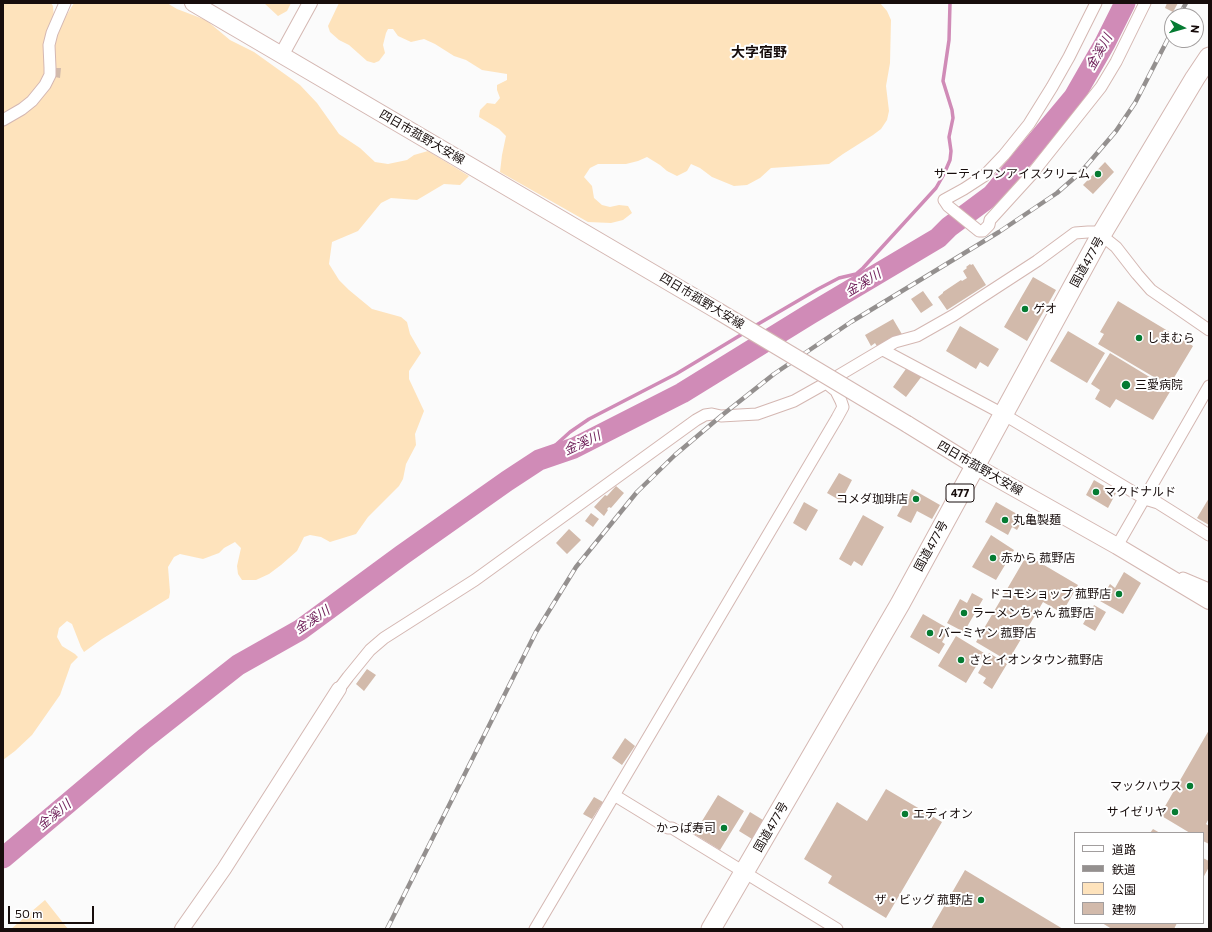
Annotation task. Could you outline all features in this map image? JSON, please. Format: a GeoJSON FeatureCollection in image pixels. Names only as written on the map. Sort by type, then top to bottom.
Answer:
{"type":"FeatureCollection","features":[{"type":"Feature","properties":{"kind":"highway","name":"国道477号"},"geometry":{"type":"LineString","coordinates":[[711,929],[900,604],[1102,235],[1209,57]]}},
{"type":"Feature","properties":{"kind":"main road","name":"四日市菰野大安線"},"geometry":{"type":"LineString","coordinates":[[194,3],[718,311],[975,466],[1117,546],[1209,601]]}},
{"type":"Feature","properties":{"kind":"street"},"geometry":{"type":"LineString","coordinates":[[3,120],[22,109],[32,101],[45,85],[50,75],[49,45],[52,33],[65,3]]}},
{"type":"Feature","properties":{"kind":"street"},"geometry":{"type":"LineString","coordinates":[[282,54],[310,3]]}},
{"type":"Feature","properties":{"kind":"street"},"geometry":{"type":"LineString","coordinates":[[1096,3],[1069,58],[1029,124],[1004,155],[984,176],[944,200],[948,206],[979,231],[983,231],[989,225],[990,220],[1031,175],[1101,87],[1116,62],[1145,3]]}},
{"type":"Feature","properties":{"kind":"street"},"geometry":{"type":"LineString","coordinates":[[182,929],[224,869],[339,689],[370,650],[384,638],[475,580],[696,420],[712,414],[721,416],[757,414],[794,401],[895,342],[916,336],[954,315],[1037,261],[1075,233],[1095,232],[1102,235],[1116,247],[1137,274],[1152,290],[1209,330]]}},
{"type":"Feature","properties":{"kind":"street"},"geometry":{"type":"LineString","coordinates":[[883,350],[1004,414],[1145,499],[1158,503],[1209,535]]}},
{"type":"Feature","properties":{"kind":"street"},"geometry":{"type":"LineString","coordinates":[[535,929],[838,418],[843,407],[841,401],[836,391],[826,383]]}},
{"type":"Feature","properties":{"kind":"street"},"geometry":{"type":"LineString","coordinates":[[1117,546],[1209,386]]}},
{"type":"Feature","properties":{"kind":"street"},"geometry":{"type":"LineString","coordinates":[[1145,563],[1209,589]]}},
{"type":"Feature","properties":{"kind":"street"},"geometry":{"type":"LineString","coordinates":[[614,795],[668,828],[672,828],[837,929]]}},
{"type":"Feature","properties":{"kind":"green space"},"geometry":{"type":"Polygon","coordinates":[[[3,3],[51,3],[53,6],[54,17],[45,79],[38,90],[3,115],[3,3]]]}},
{"type":"Feature","properties":{"kind":"green space"},"geometry":{"type":"Polygon","coordinates":[[[74,3],[167,3],[177,9],[206,20],[230,40],[254,52],[300,85],[317,103],[339,134],[360,148],[375,162],[388,164],[407,160],[414,155],[428,151],[469,176],[460,185],[444,184],[417,200],[391,198],[381,203],[358,231],[332,242],[329,264],[339,280],[372,309],[401,317],[407,322],[410,334],[421,353],[409,371],[409,379],[424,411],[415,434],[416,445],[406,464],[403,479],[399,486],[368,517],[356,534],[330,542],[321,537],[310,535],[304,537],[297,551],[269,574],[256,580],[242,580],[238,574],[237,566],[241,548],[235,542],[224,548],[219,553],[203,559],[180,554],[174,557],[168,567],[169,598],[102,639],[84,652],[72,624],[67,621],[59,628],[57,637],[62,646],[78,657],[71,664],[60,695],[32,735],[3,760],[3,125],[45,94],[50,84],[54,50],[61,24],[74,3]]]}},
{"type":"Feature","properties":{"kind":"green space"},"geometry":{"type":"Polygon","coordinates":[[[264,3],[291,3],[287,11],[278,16],[264,3]]]}},
{"type":"Feature","properties":{"kind":"green space"},"geometry":{"type":"Polygon","coordinates":[[[339,3],[880,3],[887,11],[891,20],[890,63],[886,86],[889,111],[887,120],[881,129],[829,164],[771,168],[760,178],[747,185],[734,186],[712,177],[700,168],[691,164],[687,171],[677,176],[647,157],[626,164],[598,164],[590,168],[584,177],[592,186],[594,198],[602,205],[610,207],[619,205],[628,206],[632,213],[623,220],[611,223],[588,222],[500,172],[506,136],[499,129],[479,117],[480,110],[487,103],[495,104],[500,98],[497,85],[507,80],[507,74],[482,70],[466,60],[454,56],[424,39],[411,42],[398,36],[393,29],[388,29],[386,33],[383,45],[385,53],[379,61],[374,63],[367,61],[349,45],[339,40],[330,32],[328,26],[339,3]]]}},
{"type":"Feature","properties":{"kind":"green space"},"geometry":{"type":"Polygon","coordinates":[[[45,900],[68,929],[11,929],[45,900]]]}},
{"type":"Feature","properties":{"kind":"building"},"geometry":{"type":"Polygon","coordinates":[[[1167,3],[1178,3],[1175,8],[1165,8],[1167,3]]]}},
{"type":"Feature","properties":{"kind":"building"},"geometry":{"type":"Polygon","coordinates":[[[56,68],[61,68],[60,78],[55,77],[56,68]]]}},
{"type":"Feature","properties":{"kind":"building"},"geometry":{"type":"Polygon","coordinates":[[[1105,162],[1114,172],[1093,194],[1083,185],[1105,162]]]}},
{"type":"Feature","properties":{"kind":"building"},"geometry":{"type":"Polygon","coordinates":[[[970,264],[973,264],[986,285],[947,310],[938,297],[961,280],[962,281],[967,278],[963,271],[970,264]]]}},
{"type":"Feature","properties":{"kind":"building"},"geometry":{"type":"Polygon","coordinates":[[[1033,277],[1056,290],[1027,341],[1004,327],[1033,277]]]}},
{"type":"Feature","properties":{"kind":"building"},"geometry":{"type":"Polygon","coordinates":[[[923,291],[933,305],[921,313],[911,299],[923,291]]]}},
{"type":"Feature","properties":{"kind":"building"},"geometry":{"type":"Polygon","coordinates":[[[1118,301],[1193,346],[1169,386],[1098,344],[1104,334],[1100,332],[1118,301]]]}},
{"type":"Feature","properties":{"kind":"building"},"geometry":{"type":"Polygon","coordinates":[[[893,319],[903,336],[878,348],[875,343],[871,346],[865,335],[893,319]]]}},
{"type":"Feature","properties":{"kind":"building"},"geometry":{"type":"Polygon","coordinates":[[[960,326],[999,349],[988,367],[980,362],[976,369],[946,351],[960,326]]]}},
{"type":"Feature","properties":{"kind":"building"},"geometry":{"type":"Polygon","coordinates":[[[1068,331],[1105,353],[1087,383],[1050,361],[1068,331]]]}},
{"type":"Feature","properties":{"kind":"building"},"geometry":{"type":"Polygon","coordinates":[[[1110,353],[1171,390],[1153,420],[1116,399],[1110,408],[1095,399],[1100,390],[1091,384],[1110,353]]]}},
{"type":"Feature","properties":{"kind":"building"},"geometry":{"type":"Polygon","coordinates":[[[908,366],[922,376],[906,397],[893,387],[908,366]]]}},
{"type":"Feature","properties":{"kind":"building"},"geometry":{"type":"Polygon","coordinates":[[[839,473],[852,480],[841,501],[827,493],[839,473]]]}},
{"type":"Feature","properties":{"kind":"building"},"geometry":{"type":"Polygon","coordinates":[[[1094,480],[1116,493],[1108,508],[1086,495],[1094,480]]]}},
{"type":"Feature","properties":{"kind":"building"},"geometry":{"type":"Polygon","coordinates":[[[616,486],[624,493],[611,508],[609,507],[607,509],[608,510],[604,516],[594,507],[616,486]]]}},
{"type":"Feature","properties":{"kind":"building"},"geometry":{"type":"Polygon","coordinates":[[[912,489],[940,505],[932,519],[917,511],[911,523],[897,516],[912,489]]]}},
{"type":"Feature","properties":{"kind":"building"},"geometry":{"type":"Polygon","coordinates":[[[1209,498],[1209,525],[1197,518],[1209,498]]]}},
{"type":"Feature","properties":{"kind":"building"},"geometry":{"type":"Polygon","coordinates":[[[804,502],[818,510],[806,531],[793,523],[804,502]]]}},
{"type":"Feature","properties":{"kind":"building","name":"丸亀製麺"},"geometry":{"type":"Polygon","coordinates":[[[996,502],[1024,518],[1017,530],[1012,527],[1008,535],[985,522],[996,502]]]}},
{"type":"Feature","properties":{"kind":"building"},"geometry":{"type":"Polygon","coordinates":[[[591,513],[599,519],[593,527],[585,521],[591,513]]]}},
{"type":"Feature","properties":{"kind":"building"},"geometry":{"type":"Polygon","coordinates":[[[863,515],[884,527],[862,566],[854,561],[851,566],[839,559],[863,515]]]}},
{"type":"Feature","properties":{"kind":"building"},"geometry":{"type":"Polygon","coordinates":[[[569,529],[581,540],[567,554],[556,543],[569,529]]]}},
{"type":"Feature","properties":{"kind":"building","name":"赤から 菰野店"},"geometry":{"type":"Polygon","coordinates":[[[991,535],[1014,550],[996,580],[972,567],[991,535]]]}},
{"type":"Feature","properties":{"kind":"building"},"geometry":{"type":"Polygon","coordinates":[[[1027,555],[1078,585],[1062,613],[1043,602],[1008,661],[976,642],[1027,555]]]}},
{"type":"Feature","properties":{"kind":"building","name":"ドコモショップ 菰野店"},"geometry":{"type":"Polygon","coordinates":[[[1124,572],[1141,583],[1123,614],[1100,601],[1110,584],[1115,588],[1124,572]]]}},
{"type":"Feature","properties":{"kind":"building","name":"ラーメンちゃん 菰野店"},"geometry":{"type":"Polygon","coordinates":[[[972,593],[983,599],[964,632],[947,623],[960,599],[967,603],[972,593]]]}},
{"type":"Feature","properties":{"kind":"building"},"geometry":{"type":"Polygon","coordinates":[[[1094,605],[1106,612],[1095,631],[1083,624],[1094,605]]]}},
{"type":"Feature","properties":{"kind":"building","name":"バーミヤン 菰野店"},"geometry":{"type":"Polygon","coordinates":[[[923,614],[949,629],[942,642],[945,644],[939,654],[910,637],[923,614]]]}},
{"type":"Feature","properties":{"kind":"building","name":"さと イオンタウン菰野店"},"geometry":{"type":"Polygon","coordinates":[[[956,636],[984,653],[966,683],[938,666],[956,636]]]}},
{"type":"Feature","properties":{"kind":"building"},"geometry":{"type":"Polygon","coordinates":[[[989,653],[1007,664],[992,689],[983,683],[986,678],[978,673],[989,653]]]}},
{"type":"Feature","properties":{"kind":"building"},"geometry":{"type":"Polygon","coordinates":[[[367,669],[376,675],[364,691],[356,684],[367,669]]]}},
{"type":"Feature","properties":{"kind":"building"},"geometry":{"type":"Polygon","coordinates":[[[1209,730],[1209,818],[1206,824],[1209,826],[1209,844],[1204,842],[1204,832],[1188,832],[1160,815],[1209,730]]]}},
{"type":"Feature","properties":{"kind":"building"},"geometry":{"type":"Polygon","coordinates":[[[625,738],[635,746],[622,765],[612,758],[625,738]]]}},
{"type":"Feature","properties":{"kind":"building"},"geometry":{"type":"Polygon","coordinates":[[[886,789],[942,822],[886,918],[828,883],[832,876],[804,859],[837,802],[867,821],[886,789]]]}},
{"type":"Feature","properties":{"kind":"building"},"geometry":{"type":"Polygon","coordinates":[[[718,795],[744,811],[720,850],[694,834],[718,795]]]}},
{"type":"Feature","properties":{"kind":"building"},"geometry":{"type":"Polygon","coordinates":[[[594,797],[603,802],[592,819],[583,814],[594,797]]]}},
{"type":"Feature","properties":{"kind":"building"},"geometry":{"type":"Polygon","coordinates":[[[750,812],[763,820],[752,839],[739,831],[750,812]]]}},
{"type":"Feature","properties":{"kind":"building"},"geometry":{"type":"Polygon","coordinates":[[[1153,829],[1158,832],[1151,832],[1153,829]]]}},
{"type":"Feature","properties":{"kind":"building"},"geometry":{"type":"Polygon","coordinates":[[[1204,858],[1209,861],[1209,867],[1204,876],[1204,858]]]}},
{"type":"Feature","properties":{"kind":"building","name":"ザ・ビッグ 菰野店"},"geometry":{"type":"Polygon","coordinates":[[[965,870],[1063,929],[931,929],[965,870]]]}},
{"type":"Feature","properties":{"kind":"building"},"geometry":{"type":"Polygon","coordinates":[[[1104,924],[1176,924],[1174,929],[1112,929],[1104,924]]]}},
{"type":"Feature","properties":{"kind":"waterway"},"geometry":{"type":"LineString","coordinates":[[753,327],[839,278],[856,274],[936,188],[950,160],[951,151],[949,137],[953,118],[943,81],[949,40],[950,3]]}},
{"type":"Feature","properties":{"kind":"waterway","name":"金溪川"},"geometry":{"type":"LineString","coordinates":[[3,858],[144,739],[238,665],[300,630],[402,555],[507,481],[539,460],[574,448],[682,393],[810,314],[938,238],[949,227],[992,195],[1074,97],[1105,43],[1125,3]]}},
{"type":"Feature","properties":{"kind":"waterway"},"geometry":{"type":"LineString","coordinates":[[539,460],[570,432],[589,419],[676,374],[744,333]]}},
{"type":"Feature","properties":{"kind":"railway"},"geometry":{"type":"LineString","coordinates":[[1183,8],[1186,3]]}},
{"type":"Feature","properties":{"kind":"railway"},"geometry":{"type":"LineString","coordinates":[[387,929],[536,632],[576,567],[637,492],[675,455],[774,374],[851,322],[999,232],[1057,193],[1081,172],[1116,131],[1135,103],[1164,47]]}},
{"type":"Feature","properties":{"kind":"place","name":"サーティワンアイスクリーム"},"geometry":{"type":"Point","coordinates":[1098,174]}},
{"type":"Feature","properties":{"kind":"place","name":"ゲオ"},"geometry":{"type":"Point","coordinates":[1025,309]}},
{"type":"Feature","properties":{"kind":"place","name":"しまむら"},"geometry":{"type":"Point","coordinates":[1139,338]}},
{"type":"Feature","properties":{"kind":"place","name":"三愛病院"},"geometry":{"type":"Point","coordinates":[1126,385]}},
{"type":"Feature","properties":{"kind":"place","name":"マクドナルド"},"geometry":{"type":"Point","coordinates":[1096,492]}},
{"type":"Feature","properties":{"kind":"place","name":"コメダ珈琲店"},"geometry":{"type":"Point","coordinates":[916,499]}},
{"type":"Feature","properties":{"kind":"place","name":"丸亀製麺"},"geometry":{"type":"Point","coordinates":[1005,520]}},
{"type":"Feature","properties":{"kind":"place","name":"赤から 菰野店"},"geometry":{"type":"Point","coordinates":[993,558]}},
{"type":"Feature","properties":{"kind":"place","name":"ドコモショップ 菰野店"},"geometry":{"type":"Point","coordinates":[1119,594]}},
{"type":"Feature","properties":{"kind":"place","name":"ラーメンちゃん 菰野店"},"geometry":{"type":"Point","coordinates":[964,613]}},
{"type":"Feature","properties":{"kind":"place","name":"バーミヤン 菰野店"},"geometry":{"type":"Point","coordinates":[930,633]}},
{"type":"Feature","properties":{"kind":"place","name":"さと イオンタウン菰野店"},"geometry":{"type":"Point","coordinates":[961,660]}},
{"type":"Feature","properties":{"kind":"place","name":"マックハウス"},"geometry":{"type":"Point","coordinates":[1190,786]}},
{"type":"Feature","properties":{"kind":"place","name":"サイゼリヤ"},"geometry":{"type":"Point","coordinates":[1175,812]}},
{"type":"Feature","properties":{"kind":"place","name":"エディオン"},"geometry":{"type":"Point","coordinates":[905,814]}},
{"type":"Feature","properties":{"kind":"place","name":"かっぱ寿司"},"geometry":{"type":"Point","coordinates":[724,828]}},
{"type":"Feature","properties":{"kind":"place","name":"ザ・ビッグ 菰野店"},"geometry":{"type":"Point","coordinates":[981,900]}},
{"type":"Feature","properties":{"kind":"district","name":"大字宿野"},"geometry":{"type":"Point","coordinates":[759,52]}}]}
